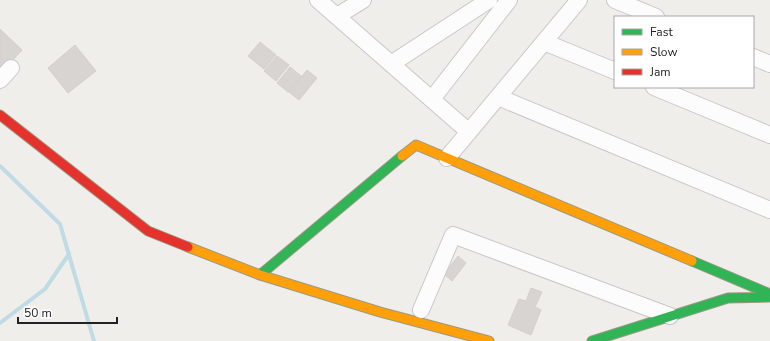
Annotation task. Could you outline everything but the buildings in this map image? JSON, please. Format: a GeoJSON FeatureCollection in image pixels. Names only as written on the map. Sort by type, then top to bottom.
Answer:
{"type":"FeatureCollection","features":[{"type":"Feature","properties":{"kind":"street"},"geometry":{"type":"LineString","coordinates":[[318,0],[469,132]]}},
{"type":"Feature","properties":{"kind":"street"},"geometry":{"type":"LineString","coordinates":[[337,16],[363,0]]}},
{"type":"Feature","properties":{"kind":"street"},"geometry":{"type":"LineString","coordinates":[[391,64],[489,0]]}},
{"type":"Feature","properties":{"kind":"street"},"geometry":{"type":"LineString","coordinates":[[432,100],[509,0]]}},
{"type":"Feature","properties":{"kind":"street"},"geometry":{"type":"LineString","coordinates":[[448,158],[579,0]]}},
{"type":"Feature","properties":{"kind":"street"},"geometry":{"type":"LineString","coordinates":[[615,0],[654,16]]}},
{"type":"Feature","properties":{"kind":"street"},"geometry":{"type":"LineString","coordinates":[[544,42],[614,71]]}},
{"type":"Feature","properties":{"kind":"street"},"geometry":{"type":"LineString","coordinates":[[754,57],[770,64]]}},
{"type":"Feature","properties":{"kind":"street"},"geometry":{"type":"LineString","coordinates":[[0,80],[11,68]]}},
{"type":"Feature","properties":{"kind":"street"},"geometry":{"type":"LineString","coordinates":[[656,88],[770,135]]}},
{"type":"Feature","properties":{"kind":"street"},"geometry":{"type":"LineString","coordinates":[[498,97],[770,210]]}},
{"type":"Feature","properties":{"kind":"street"},"geometry":{"type":"LineString","coordinates":[[0,115],[148,231],[260,275],[380,312],[489,341]]}},
{"type":"Feature","properties":{"kind":"street"},"geometry":{"type":"LineString","coordinates":[[260,275],[416,145],[770,294]]}},
{"type":"Feature","properties":{"kind":"street"},"geometry":{"type":"LineString","coordinates":[[421,310],[453,235],[670,316]]}},
{"type":"Feature","properties":{"kind":"street"},"geometry":{"type":"LineString","coordinates":[[592,341],[728,298],[770,297]]}},
{"type":"Feature","properties":{"kind":"waterway"},"geometry":{"type":"LineString","coordinates":[[0,166],[60,224],[94,341]]}},
{"type":"Feature","properties":{"kind":"waterway"},"geometry":{"type":"LineString","coordinates":[[0,323],[45,289],[69,254]]}},
{"type":"Feature","properties":{"kind":"traffic: fast"},"geometry":{"type":"LineString","coordinates":[[260,275],[402,156]]}},
{"type":"Feature","properties":{"kind":"traffic: fast"},"geometry":{"type":"LineString","coordinates":[[692,261],[770,294]]}},
{"type":"Feature","properties":{"kind":"traffic: fast"},"geometry":{"type":"LineString","coordinates":[[592,341],[728,298],[770,297]]}},
{"type":"Feature","properties":{"kind":"traffic: slow"},"geometry":{"type":"LineString","coordinates":[[402,156],[416,145],[692,261]]}},
{"type":"Feature","properties":{"kind":"traffic: slow"},"geometry":{"type":"LineString","coordinates":[[188,247],[260,275],[380,312],[489,341]]}},
{"type":"Feature","properties":{"kind":"traffic: jam"},"geometry":{"type":"LineString","coordinates":[[0,115],[148,231],[188,247]]}}]}
